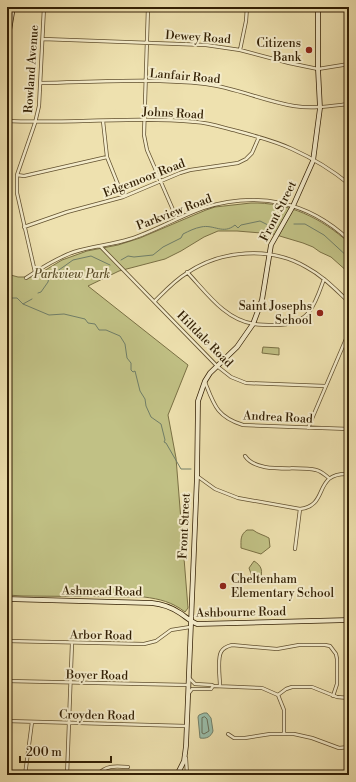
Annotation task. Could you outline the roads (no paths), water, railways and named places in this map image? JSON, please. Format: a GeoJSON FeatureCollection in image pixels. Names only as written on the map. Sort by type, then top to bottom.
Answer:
{"type":"FeatureCollection","features":[{"type":"Feature","properties":{"kind":"street"},"geometry":{"type":"LineString","coordinates":[[7,43],[13,7]]}},
{"type":"Feature","properties":{"kind":"street","name":"Rowland Avenue"},"geometry":{"type":"LineString","coordinates":[[35,272],[24,227],[18,193],[17,175],[40,106],[44,7]]}},
{"type":"Feature","properties":{"kind":"street"},"geometry":{"type":"LineString","coordinates":[[148,7],[144,120],[145,143],[177,219]]}},
{"type":"Feature","properties":{"kind":"street"},"geometry":{"type":"LineString","coordinates":[[240,50],[246,21],[246,7]]}},
{"type":"Feature","properties":{"kind":"street","name":"Front Street"},"geometry":{"type":"LineString","coordinates":[[191,621],[197,476],[198,401],[205,381],[217,366],[236,347],[253,324],[262,300],[271,245],[293,206],[313,161],[320,108],[318,69],[318,7]]}},
{"type":"Feature","properties":{"kind":"street","name":"Dewey Road"},"geometry":{"type":"LineString","coordinates":[[43,39],[206,45],[240,50],[318,69],[349,64]]}},
{"type":"Feature","properties":{"kind":"street","name":"Lanfair Road"},"geometry":{"type":"LineString","coordinates":[[41,83],[145,81],[209,84],[295,106],[320,108],[349,104]]}},
{"type":"Feature","properties":{"kind":"street","name":"Johns Road"},"geometry":{"type":"LineString","coordinates":[[7,121],[35,123],[144,120],[196,122],[215,125],[258,137],[292,149],[331,170],[349,184]]}},
{"type":"Feature","properties":{"kind":"street"},"geometry":{"type":"LineString","coordinates":[[103,121],[106,157],[123,197]]}},
{"type":"Feature","properties":{"kind":"street","name":"Edgemoor Road"},"geometry":{"type":"LineString","coordinates":[[24,227],[67,212],[123,197],[190,170],[234,164],[242,161],[252,153],[258,137]]}},
{"type":"Feature","properties":{"kind":"street"},"geometry":{"type":"LineString","coordinates":[[17,175],[24,176],[106,157]]}},
{"type":"Feature","properties":{"kind":"street","name":"Parkview Road"},"geometry":{"type":"LineString","coordinates":[[26,278],[66,255],[145,234],[177,219],[211,206],[247,201],[271,201],[310,212],[320,216],[337,228],[349,240]]}},
{"type":"Feature","properties":{"kind":"street","name":"Hilldale Road"},"geometry":{"type":"LineString","coordinates":[[99,246],[155,301],[217,366],[231,377],[246,383],[325,386]]}},
{"type":"Feature","properties":{"kind":"street"},"geometry":{"type":"LineString","coordinates":[[155,301],[187,272],[204,263],[223,257],[248,253],[269,253],[304,266],[325,279],[349,302]]}},
{"type":"Feature","properties":{"kind":"street"},"geometry":{"type":"LineString","coordinates":[[187,272],[225,311],[238,319],[253,324],[280,325],[291,323],[300,319],[309,313],[325,279]]}},
{"type":"Feature","properties":{"kind":"street"},"geometry":{"type":"LineString","coordinates":[[308,428],[349,332]]}},
{"type":"Feature","properties":{"kind":"street","name":"Andrea Road"},"geometry":{"type":"LineString","coordinates":[[205,381],[216,408],[230,421],[243,425],[349,429]]}},
{"type":"Feature","properties":{"kind":"street"},"geometry":{"type":"LineString","coordinates":[[245,456],[248,461],[268,467],[315,470],[329,478]]}},
{"type":"Feature","properties":{"kind":"street"},"geometry":{"type":"LineString","coordinates":[[197,476],[215,489],[238,498],[300,509],[308,507],[316,501],[329,478],[335,474],[349,474]]}},
{"type":"Feature","properties":{"kind":"street"},"geometry":{"type":"LineString","coordinates":[[296,549],[300,509]]}},
{"type":"Feature","properties":{"kind":"street","name":"Ashmead Road"},"geometry":{"type":"LineString","coordinates":[[7,599],[152,603],[164,605],[191,621]]}},
{"type":"Feature","properties":{"kind":"street","name":"Ashbourne Road"},"geometry":{"type":"LineString","coordinates":[[178,773],[184,761],[185,751],[191,621],[197,624],[203,624],[349,620]]}},
{"type":"Feature","properties":{"kind":"street","name":"Arbor Road"},"geometry":{"type":"LineString","coordinates":[[7,641],[148,644],[156,641],[171,630],[190,627]]}},
{"type":"Feature","properties":{"kind":"street"},"geometry":{"type":"LineString","coordinates":[[67,775],[72,643]]}},
{"type":"Feature","properties":{"kind":"street"},"geometry":{"type":"LineString","coordinates":[[220,686],[221,652],[226,647],[232,645],[277,649],[299,645],[325,645],[330,646],[333,649],[337,659],[336,684],[333,696]]}},
{"type":"Feature","properties":{"kind":"street"},"geometry":{"type":"LineString","coordinates":[[188,677],[195,684],[262,688],[278,695],[284,710],[284,734]]}},
{"type":"Feature","properties":{"kind":"street","name":"Boyer Road"},"geometry":{"type":"LineString","coordinates":[[7,681],[71,684],[188,685]]}},
{"type":"Feature","properties":{"kind":"street"},"geometry":{"type":"LineString","coordinates":[[187,697],[192,689],[211,688],[214,686]]}},
{"type":"Feature","properties":{"kind":"street"},"geometry":{"type":"LineString","coordinates":[[278,695],[286,689],[312,687],[333,696],[344,699],[349,698]]}},
{"type":"Feature","properties":{"kind":"street","name":"Croyden Road"},"geometry":{"type":"LineString","coordinates":[[7,721],[69,724],[186,726]]}},
{"type":"Feature","properties":{"kind":"street"},"geometry":{"type":"LineString","coordinates":[[25,775],[32,722]]}},
{"type":"Feature","properties":{"kind":"street"},"geometry":{"type":"LineString","coordinates":[[228,734],[234,738],[284,734],[312,738],[339,748],[349,747]]}},
{"type":"Feature","properties":{"kind":"street"},"geometry":{"type":"LineString","coordinates":[[178,773],[186,775],[185,751]]}},
{"type":"Feature","properties":{"kind":"street"},"geometry":{"type":"LineString","coordinates":[[97,775],[109,766],[128,767]]}},
{"type":"Feature","properties":{"kind":"water"},"geometry":{"type":"Polygon","coordinates":[[[204,713],[207,713],[211,718],[213,731],[208,737],[200,738],[198,717],[204,713]]]}},
{"type":"Feature","properties":{"kind":"waterway"},"geometry":{"type":"LineString","coordinates":[[121,260],[128,256],[134,257],[153,255],[163,247],[181,238],[183,234],[199,227],[206,226],[226,229],[235,225],[238,228],[241,225],[260,221],[272,227]]}},
{"type":"Feature","properties":{"kind":"waterway"},"geometry":{"type":"LineString","coordinates":[[294,224],[305,224],[324,235],[349,258]]}},
{"type":"Feature","properties":{"kind":"waterway"},"geometry":{"type":"LineString","coordinates":[[38,293],[41,292],[48,282],[49,277],[73,260],[91,256],[110,265]]}},
{"type":"Feature","properties":{"kind":"waterway"},"geometry":{"type":"LineString","coordinates":[[7,296],[9,298],[17,298],[23,304],[32,299]]}},
{"type":"Feature","properties":{"kind":"waterway"},"geometry":{"type":"LineString","coordinates":[[23,304],[49,315],[64,314],[85,319],[88,323],[95,324],[99,330],[106,330],[120,336],[125,344],[127,358],[131,363],[131,370],[133,372],[135,371],[140,391],[145,399],[146,406],[151,417],[161,424],[165,440],[164,442],[181,469],[191,469]]}},
{"type":"Feature","properties":{"kind":"place","name":"Citizens Bank"},"geometry":{"type":"Point","coordinates":[309,50]}},
{"type":"Feature","properties":{"kind":"place","name":"Saint Josephs School"},"geometry":{"type":"Point","coordinates":[320,313]}},
{"type":"Feature","properties":{"kind":"place","name":"Cheltenham Elementary School"},"geometry":{"type":"Point","coordinates":[223,586]}},
{"type":"Feature","properties":{"kind":"park label","name":"Parkview Park"},"geometry":{"type":"Point","coordinates":[72,274]}}]}
